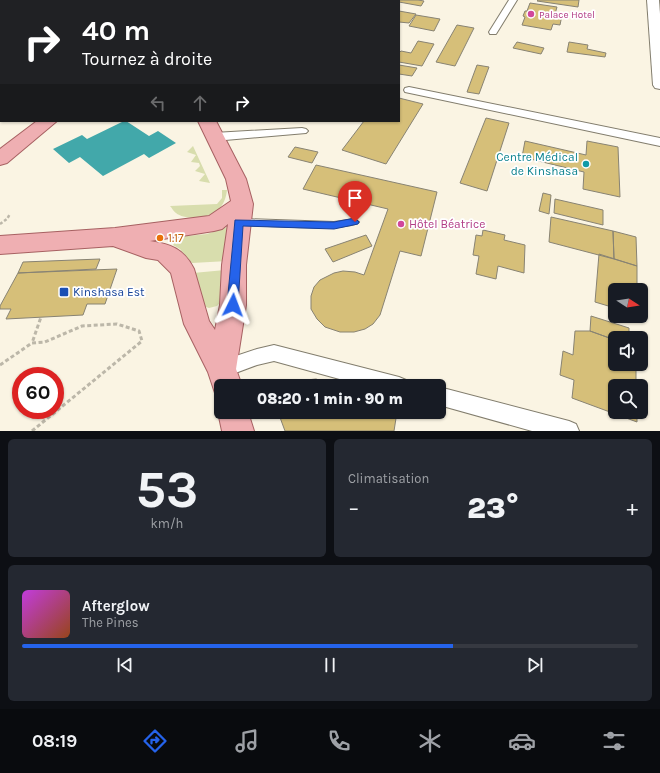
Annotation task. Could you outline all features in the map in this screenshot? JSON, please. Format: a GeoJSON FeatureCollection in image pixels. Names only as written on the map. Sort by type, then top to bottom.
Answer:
{"type":"FeatureCollection","features":[{"type":"Feature","properties":{"kind":"main road"},"geometry":{"type":"LineString","coordinates":[[653,0],[660,86]]}},
{"type":"Feature","properties":{"kind":"main road"},"geometry":{"type":"LineString","coordinates":[[0,159],[47,122]]}},
{"type":"Feature","properties":{"kind":"main road"},"geometry":{"type":"LineString","coordinates":[[211,129],[236,179],[240,213],[233,305],[225,378]]}},
{"type":"Feature","properties":{"kind":"main road"},"geometry":{"type":"LineString","coordinates":[[0,245],[115,237],[214,223],[240,213]]}},
{"type":"Feature","properties":{"kind":"main road"},"geometry":{"type":"LineString","coordinates":[[115,237],[146,249],[165,252],[182,269],[197,324],[225,378]]}},
{"type":"Feature","properties":{"kind":"main road"},"geometry":{"type":"LineString","coordinates":[[235,419],[238,431]]}},
{"type":"Feature","properties":{"kind":"street"},"geometry":{"type":"LineString","coordinates":[[493,32],[513,0]]}},
{"type":"Feature","properties":{"kind":"street"},"geometry":{"type":"LineString","coordinates":[[409,90],[660,142]]}},
{"type":"Feature","properties":{"kind":"street"},"geometry":{"type":"LineString","coordinates":[[211,129],[302,131]]}},
{"type":"Feature","properties":{"kind":"street"},"geometry":{"type":"LineString","coordinates":[[225,378],[257,357],[274,353],[373,379]]}},
{"type":"Feature","properties":{"kind":"street"},"geometry":{"type":"LineString","coordinates":[[446,398],[569,431]]}},
{"type":"Feature","properties":{"kind":"lane"},"geometry":{"type":"LineString","coordinates":[[240,213],[334,225],[355,222]]}},
{"type":"Feature","properties":{"kind":"path"},"geometry":{"type":"LineString","coordinates":[[0,224],[7,219],[10,214]]}},
{"type":"Feature","properties":{"kind":"path"},"geometry":{"type":"LineString","coordinates":[[32,343],[42,317]]}},
{"type":"Feature","properties":{"kind":"path"},"geometry":{"type":"LineString","coordinates":[[0,365],[32,343],[45,342],[82,326],[117,324],[139,331],[142,341],[32,431]]}},
{"type":"Feature","properties":{"kind":"green space"},"geometry":{"type":"Polygon","coordinates":[[[193,146],[210,183],[199,181],[205,174],[195,171],[200,166],[199,163],[191,162],[196,155],[187,152],[193,146]]]}},
{"type":"Feature","properties":{"kind":"green space"},"geometry":{"type":"Polygon","coordinates":[[[222,190],[227,190],[223,203],[214,213],[203,217],[191,218],[180,215],[170,206],[217,204],[222,198],[222,190]]]}},
{"type":"Feature","properties":{"kind":"green space"},"geometry":{"type":"Polygon","coordinates":[[[230,226],[228,261],[192,263],[180,249],[173,245],[178,237],[207,234],[230,226]]]}},
{"type":"Feature","properties":{"kind":"green space"},"geometry":{"type":"Polygon","coordinates":[[[225,270],[221,302],[217,306],[209,308],[203,306],[193,273],[225,270]]]}},
{"type":"Feature","properties":{"kind":"water"},"geometry":{"type":"Polygon","coordinates":[[[122,122],[128,122],[149,136],[158,131],[176,143],[149,158],[144,154],[103,176],[80,157],[69,163],[53,149],[82,135],[87,139],[122,122]]]}},
{"type":"Feature","properties":{"kind":"building"},"geometry":{"type":"Polygon","coordinates":[[[400,0],[424,1],[421,6],[400,2],[400,0]]]}},
{"type":"Feature","properties":{"kind":"building"},"geometry":{"type":"Polygon","coordinates":[[[538,0],[579,0],[578,7],[537,1],[538,0]]]}},
{"type":"Feature","properties":{"kind":"building"},"geometry":{"type":"Polygon","coordinates":[[[530,3],[557,7],[555,14],[562,15],[560,25],[553,24],[551,30],[522,25],[525,17],[523,16],[530,3]]]}},
{"type":"Feature","properties":{"kind":"building"},"geometry":{"type":"Polygon","coordinates":[[[400,11],[416,14],[409,23],[400,22],[400,11]]]}},
{"type":"Feature","properties":{"kind":"building"},"geometry":{"type":"Polygon","coordinates":[[[416,15],[440,19],[434,31],[409,26],[416,15]]]}},
{"type":"Feature","properties":{"kind":"building"},"geometry":{"type":"Polygon","coordinates":[[[457,25],[474,28],[455,66],[436,62],[457,25]]]}},
{"type":"Feature","properties":{"kind":"building"},"geometry":{"type":"Polygon","coordinates":[[[418,41],[434,44],[422,66],[400,62],[401,51],[411,53],[418,41]]]}},
{"type":"Feature","properties":{"kind":"building"},"geometry":{"type":"Polygon","coordinates":[[[517,42],[544,48],[541,54],[513,48],[517,42]]]}},
{"type":"Feature","properties":{"kind":"building"},"geometry":{"type":"Polygon","coordinates":[[[569,42],[588,45],[587,49],[606,53],[605,57],[567,52],[569,42]]]}},
{"type":"Feature","properties":{"kind":"building"},"geometry":{"type":"Polygon","coordinates":[[[400,65],[417,68],[412,76],[400,74],[400,65]]]}},
{"type":"Feature","properties":{"kind":"building"},"geometry":{"type":"Polygon","coordinates":[[[477,65],[489,67],[479,94],[467,92],[477,65]]]}},
{"type":"Feature","properties":{"kind":"building"},"geometry":{"type":"Polygon","coordinates":[[[400,98],[423,104],[386,164],[342,150],[363,122],[400,122],[400,98]]]}},
{"type":"Feature","properties":{"kind":"building"},"geometry":{"type":"Polygon","coordinates":[[[486,118],[509,123],[487,191],[460,183],[486,118]]]}},
{"type":"Feature","properties":{"kind":"building","name":"Centre Médical de Kinshasa"},"geometry":{"type":"Polygon","coordinates":[[[525,141],[586,155],[587,141],[618,147],[620,197],[583,189],[584,172],[522,157],[525,141]]]}},
{"type":"Feature","properties":{"kind":"building"},"geometry":{"type":"Polygon","coordinates":[[[295,147],[318,152],[312,163],[288,157],[295,147]]]}},
{"type":"Feature","properties":{"kind":"building"},"geometry":{"type":"Polygon","coordinates":[[[316,165],[437,192],[421,256],[400,251],[380,315],[373,324],[365,329],[354,332],[340,332],[325,327],[317,319],[311,309],[311,296],[314,287],[320,280],[334,273],[343,271],[355,272],[364,275],[388,209],[303,189],[316,165]]]}},
{"type":"Feature","properties":{"kind":"building"},"geometry":{"type":"Polygon","coordinates":[[[543,193],[551,195],[549,214],[539,211],[543,193]]]}},
{"type":"Feature","properties":{"kind":"building"},"geometry":{"type":"Polygon","coordinates":[[[555,199],[603,210],[603,225],[554,213],[555,199]]]}},
{"type":"Feature","properties":{"kind":"building"},"geometry":{"type":"Polygon","coordinates":[[[551,217],[613,231],[614,259],[549,242],[551,217]]]}},
{"type":"Feature","properties":{"kind":"building"},"geometry":{"type":"Polygon","coordinates":[[[483,230],[505,235],[504,240],[525,245],[524,273],[498,266],[496,279],[476,274],[479,256],[473,255],[476,235],[482,236],[483,230]]]}},
{"type":"Feature","properties":{"kind":"building"},"geometry":{"type":"Polygon","coordinates":[[[613,231],[636,237],[637,266],[614,259],[613,231]]]}},
{"type":"Feature","properties":{"kind":"building"},"geometry":{"type":"Polygon","coordinates":[[[366,235],[372,246],[333,262],[325,249],[366,235]]]}},
{"type":"Feature","properties":{"kind":"building"},"geometry":{"type":"Polygon","coordinates":[[[599,254],[637,266],[637,283],[608,283],[608,306],[595,302],[599,254]]]}},
{"type":"Feature","properties":{"kind":"building"},"geometry":{"type":"Polygon","coordinates":[[[100,259],[96,269],[18,273],[23,262],[100,259]]]}},
{"type":"Feature","properties":{"kind":"building"},"geometry":{"type":"Polygon","coordinates":[[[117,269],[105,304],[87,304],[83,315],[6,319],[11,309],[0,309],[0,306],[18,273],[117,269]]]}},
{"type":"Feature","properties":{"kind":"building"},"geometry":{"type":"Polygon","coordinates":[[[591,316],[608,321],[608,323],[629,328],[629,331],[608,331],[608,337],[590,331],[591,316]]]}},
{"type":"Feature","properties":{"kind":"building"},"geometry":{"type":"Polygon","coordinates":[[[575,331],[590,331],[608,337],[608,371],[636,371],[636,379],[608,379],[608,411],[572,398],[574,380],[560,375],[563,351],[573,355],[575,331]]]}},
{"type":"Feature","properties":{"kind":"building"},"geometry":{"type":"Polygon","coordinates":[[[281,419],[396,419],[394,431],[285,431],[281,419]]]}},
{"type":"Feature","properties":{"kind":"building"},"geometry":{"type":"Polygon","coordinates":[[[629,419],[637,419],[637,422],[629,419]]]}},
{"type":"Feature","properties":{"kind":"place","name":"Palace Hotel"},"geometry":{"type":"Point","coordinates":[531,14]}},
{"type":"Feature","properties":{"kind":"place","name":"Centre Médical de Kinshasa"},"geometry":{"type":"Point","coordinates":[586,164]}},
{"type":"Feature","properties":{"kind":"place","name":"Hôtel Béatrice"},"geometry":{"type":"Point","coordinates":[401,224]}},
{"type":"Feature","properties":{"kind":"place","name":"1.17"},"geometry":{"type":"Point","coordinates":[160,238]}},
{"type":"Feature","properties":{"kind":"place","name":"Kinshasa Est"},"geometry":{"type":"Point","coordinates":[64,292]}},
{"type":"Feature","properties":{"kind":"route"},"geometry":{"type":"LineString","coordinates":[[233,305],[234,265],[238,222],[334,225],[355,222]]}}]}
